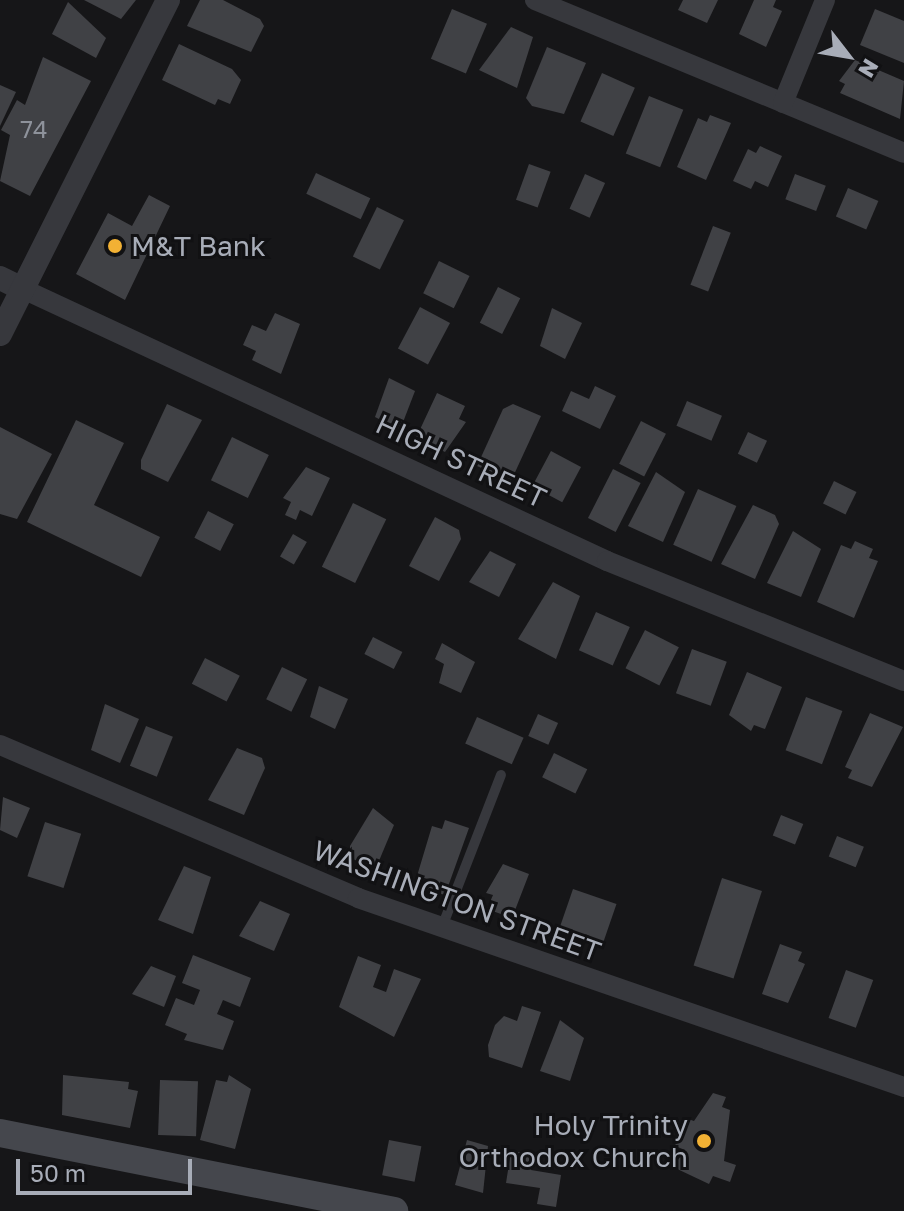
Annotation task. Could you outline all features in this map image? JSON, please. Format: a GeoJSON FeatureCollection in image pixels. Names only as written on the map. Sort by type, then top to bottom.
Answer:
{"type":"FeatureCollection","features":[{"type":"Feature","properties":{"kind":"main road"},"geometry":{"type":"LineString","coordinates":[[0,1133],[306,1202],[394,1211]]}},
{"type":"Feature","properties":{"kind":"street"},"geometry":{"type":"LineString","coordinates":[[0,334],[168,0]]}},
{"type":"Feature","properties":{"kind":"street"},"geometry":{"type":"LineString","coordinates":[[535,0],[904,153]]}},
{"type":"Feature","properties":{"kind":"street"},"geometry":{"type":"LineString","coordinates":[[783,103],[825,0]]}},
{"type":"Feature","properties":{"kind":"street","name":"HIGH STREET"},"geometry":{"type":"LineString","coordinates":[[0,278],[596,557],[904,681]]}},
{"type":"Feature","properties":{"kind":"street","name":"WASHINGTON STREET"},"geometry":{"type":"LineString","coordinates":[[0,745],[442,927],[904,1087]]}},
{"type":"Feature","properties":{"kind":"lane"},"geometry":{"type":"LineString","coordinates":[[442,927],[501,775]]}},
{"type":"Feature","properties":{"kind":"building"},"geometry":{"type":"Polygon","coordinates":[[[84,0],[136,0],[121,19],[84,0]]]}},
{"type":"Feature","properties":{"kind":"building"},"geometry":{"type":"Polygon","coordinates":[[[200,0],[223,0],[260,19],[264,26],[251,52],[187,26],[200,0]]]}},
{"type":"Feature","properties":{"kind":"building"},"geometry":{"type":"Polygon","coordinates":[[[683,0],[718,0],[707,23],[678,10],[683,0]]]}},
{"type":"Feature","properties":{"kind":"building"},"geometry":{"type":"Polygon","coordinates":[[[754,0],[776,0],[773,7],[782,11],[766,47],[739,34],[754,0]]]}},
{"type":"Feature","properties":{"kind":"building"},"geometry":{"type":"Polygon","coordinates":[[[68,2],[106,38],[96,58],[52,34],[68,2]]]}},
{"type":"Feature","properties":{"kind":"building"},"geometry":{"type":"Polygon","coordinates":[[[452,9],[487,24],[466,74],[431,59],[452,9]]]}},
{"type":"Feature","properties":{"kind":"building"},"geometry":{"type":"Polygon","coordinates":[[[875,9],[904,21],[904,63],[860,45],[875,9]]]}},
{"type":"Feature","properties":{"kind":"building"},"geometry":{"type":"Polygon","coordinates":[[[511,27],[533,37],[517,88],[479,70],[511,27]]]}},
{"type":"Feature","properties":{"kind":"building"},"geometry":{"type":"Polygon","coordinates":[[[179,44],[232,69],[241,80],[230,104],[218,99],[215,105],[162,80],[179,44]]]}},
{"type":"Feature","properties":{"kind":"building"},"geometry":{"type":"Polygon","coordinates":[[[547,47],[586,63],[564,114],[532,106],[526,98],[547,47]]]}},
{"type":"Feature","properties":{"kind":"building"},"geometry":{"type":"Polygon","coordinates":[[[43,57],[91,81],[30,196],[0,181],[10,135],[1,130],[17,100],[25,105],[43,57]]]}},
{"type":"Feature","properties":{"kind":"building"},"geometry":{"type":"Polygon","coordinates":[[[855,60],[904,81],[900,119],[840,93],[845,84],[839,81],[855,60]]]}},
{"type":"Feature","properties":{"kind":"building"},"geometry":{"type":"Polygon","coordinates":[[[602,73],[635,88],[613,136],[580,121],[602,73]]]}},
{"type":"Feature","properties":{"kind":"building"},"geometry":{"type":"Polygon","coordinates":[[[0,85],[16,92],[0,126],[0,85]]]}},
{"type":"Feature","properties":{"kind":"building"},"geometry":{"type":"Polygon","coordinates":[[[649,96],[683,110],[660,167],[626,153],[649,96]]]}},
{"type":"Feature","properties":{"kind":"building"},"geometry":{"type":"Polygon","coordinates":[[[710,115],[731,123],[706,180],[677,167],[698,118],[707,122],[710,115]]]}},
{"type":"Feature","properties":{"kind":"building"},"geometry":{"type":"Polygon","coordinates":[[[760,146],[782,156],[768,187],[755,181],[751,189],[733,181],[748,149],[756,153],[760,146]]]}},
{"type":"Feature","properties":{"kind":"building"},"geometry":{"type":"Polygon","coordinates":[[[529,164],[551,172],[538,208],[516,200],[529,164]]]}},
{"type":"Feature","properties":{"kind":"building"},"geometry":{"type":"Polygon","coordinates":[[[316,173],[370,198],[361,219],[306,194],[316,173]]]}},
{"type":"Feature","properties":{"kind":"building"},"geometry":{"type":"Polygon","coordinates":[[[585,174],[605,183],[590,218],[570,209],[585,174]]]}},
{"type":"Feature","properties":{"kind":"building"},"geometry":{"type":"Polygon","coordinates":[[[795,174],[826,186],[816,211],[785,199],[795,174]]]}},
{"type":"Feature","properties":{"kind":"building"},"geometry":{"type":"Polygon","coordinates":[[[848,188],[878,201],[866,229],[836,217],[848,188]]]}},
{"type":"Feature","properties":{"kind":"building"},"geometry":{"type":"Polygon","coordinates":[[[149,195],[170,206],[125,300],[76,274],[108,213],[132,226],[149,195]]]}},
{"type":"Feature","properties":{"kind":"building"},"geometry":{"type":"Polygon","coordinates":[[[377,207],[404,220],[380,270],[353,256],[377,207]]]}},
{"type":"Feature","properties":{"kind":"building"},"geometry":{"type":"Polygon","coordinates":[[[713,226],[731,233],[708,292],[690,285],[713,226]]]}},
{"type":"Feature","properties":{"kind":"building"},"geometry":{"type":"Polygon","coordinates":[[[439,261],[470,276],[454,308],[423,293],[439,261]]]}},
{"type":"Feature","properties":{"kind":"building"},"geometry":{"type":"Polygon","coordinates":[[[498,287],[520,298],[502,334],[480,323],[498,287]]]}},
{"type":"Feature","properties":{"kind":"building"},"geometry":{"type":"Polygon","coordinates":[[[420,307],[450,323],[428,364],[398,348],[420,307]]]}},
{"type":"Feature","properties":{"kind":"building"},"geometry":{"type":"Polygon","coordinates":[[[552,308],[582,323],[565,359],[540,346],[552,308]]]}},
{"type":"Feature","properties":{"kind":"building"},"geometry":{"type":"Polygon","coordinates":[[[275,313],[300,324],[281,374],[252,360],[256,351],[243,345],[252,325],[266,331],[275,313]]]}},
{"type":"Feature","properties":{"kind":"building"},"geometry":{"type":"Polygon","coordinates":[[[389,378],[415,391],[400,430],[375,417],[389,378]]]}},
{"type":"Feature","properties":{"kind":"building"},"geometry":{"type":"Polygon","coordinates":[[[595,386],[616,396],[600,429],[562,411],[571,391],[589,399],[595,386]]]}},
{"type":"Feature","properties":{"kind":"building"},"geometry":{"type":"Polygon","coordinates":[[[437,393],[465,406],[459,419],[466,422],[445,452],[416,438],[437,393]]]}},
{"type":"Feature","properties":{"kind":"building"},"geometry":{"type":"Polygon","coordinates":[[[687,401],[722,416],[711,441],[676,426],[687,401]]]}},
{"type":"Feature","properties":{"kind":"building"},"geometry":{"type":"Polygon","coordinates":[[[167,404],[202,420],[168,482],[141,469],[141,460],[167,404]]]}},
{"type":"Feature","properties":{"kind":"building"},"geometry":{"type":"Polygon","coordinates":[[[513,404],[541,416],[511,481],[477,466],[503,409],[513,404]]]}},
{"type":"Feature","properties":{"kind":"building"},"geometry":{"type":"Polygon","coordinates":[[[76,420],[124,443],[94,505],[160,537],[141,577],[27,522],[76,420]]]}},
{"type":"Feature","properties":{"kind":"building"},"geometry":{"type":"Polygon","coordinates":[[[641,421],[666,434],[644,476],[619,464],[641,421]]]}},
{"type":"Feature","properties":{"kind":"building"},"geometry":{"type":"Polygon","coordinates":[[[0,427],[52,454],[17,519],[0,514],[0,427]]]}},
{"type":"Feature","properties":{"kind":"building"},"geometry":{"type":"Polygon","coordinates":[[[748,432],[767,441],[757,463],[738,454],[748,432]]]}},
{"type":"Feature","properties":{"kind":"building"},"geometry":{"type":"Polygon","coordinates":[[[232,437],[269,455],[248,498],[211,480],[232,437]]]}},
{"type":"Feature","properties":{"kind":"building"},"geometry":{"type":"Polygon","coordinates":[[[551,451],[581,467],[562,502],[532,486],[551,451]]]}},
{"type":"Feature","properties":{"kind":"building"},"geometry":{"type":"Polygon","coordinates":[[[306,467],[330,478],[312,516],[300,510],[296,520],[285,515],[291,502],[283,498],[306,467]]]}},
{"type":"Feature","properties":{"kind":"building"},"geometry":{"type":"Polygon","coordinates":[[[613,469],[641,483],[616,532],[588,518],[613,469]]]}},
{"type":"Feature","properties":{"kind":"building"},"geometry":{"type":"Polygon","coordinates":[[[656,472],[685,492],[663,542],[628,526],[656,472]]]}},
{"type":"Feature","properties":{"kind":"building"},"geometry":{"type":"Polygon","coordinates":[[[834,481],[856,492],[846,514],[823,503],[834,481]]]}},
{"type":"Feature","properties":{"kind":"building"},"geometry":{"type":"Polygon","coordinates":[[[698,489],[736,506],[712,562],[673,545],[698,489]]]}},
{"type":"Feature","properties":{"kind":"building"},"geometry":{"type":"Polygon","coordinates":[[[353,503],[386,519],[355,583],[322,567],[353,503]]]}},
{"type":"Feature","properties":{"kind":"building"},"geometry":{"type":"Polygon","coordinates":[[[753,505],[775,515],[779,524],[755,579],[721,564],[753,505]]]}},
{"type":"Feature","properties":{"kind":"building"},"geometry":{"type":"Polygon","coordinates":[[[208,511],[234,524],[220,551],[194,538],[208,511]]]}},
{"type":"Feature","properties":{"kind":"building"},"geometry":{"type":"Polygon","coordinates":[[[435,517],[459,530],[461,539],[439,581],[409,566],[435,517]]]}},
{"type":"Feature","properties":{"kind":"building"},"geometry":{"type":"Polygon","coordinates":[[[793,531],[821,549],[801,597],[767,583],[793,531]]]}},
{"type":"Feature","properties":{"kind":"building"},"geometry":{"type":"Polygon","coordinates":[[[293,534],[307,542],[294,565],[280,557],[293,534]]]}},
{"type":"Feature","properties":{"kind":"building"},"geometry":{"type":"Polygon","coordinates":[[[855,541],[873,549],[869,558],[878,561],[854,618],[817,602],[841,545],[851,549],[855,541]]]}},
{"type":"Feature","properties":{"kind":"building"},"geometry":{"type":"Polygon","coordinates":[[[490,551],[516,564],[499,597],[469,582],[490,551]]]}},
{"type":"Feature","properties":{"kind":"building"},"geometry":{"type":"Polygon","coordinates":[[[553,582],[580,596],[556,659],[518,639],[553,582]]]}},
{"type":"Feature","properties":{"kind":"building"},"geometry":{"type":"Polygon","coordinates":[[[596,612],[630,627],[613,665],[579,650],[596,612]]]}},
{"type":"Feature","properties":{"kind":"building"},"geometry":{"type":"Polygon","coordinates":[[[645,630],[679,647],[659,686],[625,668],[645,630]]]}},
{"type":"Feature","properties":{"kind":"building"},"geometry":{"type":"Polygon","coordinates":[[[373,637],[402,652],[394,669],[364,654],[373,637]]]}},
{"type":"Feature","properties":{"kind":"building"},"geometry":{"type":"Polygon","coordinates":[[[442,643],[475,662],[461,693],[439,683],[444,664],[435,659],[442,643]]]}},
{"type":"Feature","properties":{"kind":"building"},"geometry":{"type":"Polygon","coordinates":[[[692,649],[727,662],[711,706],[676,693],[692,649]]]}},
{"type":"Feature","properties":{"kind":"building"},"geometry":{"type":"Polygon","coordinates":[[[205,658],[240,676],[227,702],[192,684],[205,658]]]}},
{"type":"Feature","properties":{"kind":"building"},"geometry":{"type":"Polygon","coordinates":[[[282,667],[307,679],[291,712],[266,699],[282,667]]]}},
{"type":"Feature","properties":{"kind":"building"},"geometry":{"type":"Polygon","coordinates":[[[747,672],[782,687],[765,729],[754,725],[751,731],[729,715],[747,672]]]}},
{"type":"Feature","properties":{"kind":"building"},"geometry":{"type":"Polygon","coordinates":[[[319,686],[348,699],[335,729],[310,717],[319,686]]]}},
{"type":"Feature","properties":{"kind":"building"},"geometry":{"type":"Polygon","coordinates":[[[806,697],[842,711],[822,764],[786,750],[806,697]]]}},
{"type":"Feature","properties":{"kind":"building"},"geometry":{"type":"Polygon","coordinates":[[[105,704],[139,719],[120,763],[91,750],[105,704]]]}},
{"type":"Feature","properties":{"kind":"building"},"geometry":{"type":"Polygon","coordinates":[[[870,713],[903,727],[872,787],[848,778],[852,770],[845,767],[870,713]]]}},
{"type":"Feature","properties":{"kind":"building"},"geometry":{"type":"Polygon","coordinates":[[[538,714],[558,723],[548,745],[528,736],[538,714]]]}},
{"type":"Feature","properties":{"kind":"building"},"geometry":{"type":"Polygon","coordinates":[[[477,717],[524,738],[512,764],[465,743],[477,717]]]}},
{"type":"Feature","properties":{"kind":"building"},"geometry":{"type":"Polygon","coordinates":[[[146,726],[173,737],[157,777],[130,766],[146,726]]]}},
{"type":"Feature","properties":{"kind":"building"},"geometry":{"type":"Polygon","coordinates":[[[237,748],[262,758],[265,768],[244,815],[208,800],[237,748]]]}},
{"type":"Feature","properties":{"kind":"building"},"geometry":{"type":"Polygon","coordinates":[[[554,753],[587,769],[575,793],[542,777],[554,753]]]}},
{"type":"Feature","properties":{"kind":"building"},"geometry":{"type":"Polygon","coordinates":[[[3,797],[30,808],[17,838],[0,830],[3,797]]]}},
{"type":"Feature","properties":{"kind":"building"},"geometry":{"type":"Polygon","coordinates":[[[373,808],[394,825],[376,868],[350,858],[350,846],[373,808]]]}},
{"type":"Feature","properties":{"kind":"building"},"geometry":{"type":"Polygon","coordinates":[[[781,815],[803,824],[795,844],[773,835],[781,815]]]}},
{"type":"Feature","properties":{"kind":"building"},"geometry":{"type":"Polygon","coordinates":[[[445,820],[469,828],[445,895],[425,889],[428,879],[417,876],[432,826],[442,829],[445,820]]]}},
{"type":"Feature","properties":{"kind":"building"},"geometry":{"type":"Polygon","coordinates":[[[45,822],[81,834],[64,888],[27,876],[45,822]]]}},
{"type":"Feature","properties":{"kind":"building"},"geometry":{"type":"Polygon","coordinates":[[[837,836],[864,847],[856,867],[829,856],[837,836]]]}},
{"type":"Feature","properties":{"kind":"building"},"geometry":{"type":"Polygon","coordinates":[[[503,864],[529,874],[512,918],[487,909],[493,895],[486,893],[503,864]]]}},
{"type":"Feature","properties":{"kind":"building"},"geometry":{"type":"Polygon","coordinates":[[[184,866],[211,877],[193,934],[158,920],[184,866]]]}},
{"type":"Feature","properties":{"kind":"building"},"geometry":{"type":"Polygon","coordinates":[[[722,878],[762,891],[734,978],[694,965],[722,878]]]}},
{"type":"Feature","properties":{"kind":"building"},"geometry":{"type":"Polygon","coordinates":[[[573,889],[616,904],[602,946],[559,931],[573,889]]]}},
{"type":"Feature","properties":{"kind":"building"},"geometry":{"type":"Polygon","coordinates":[[[260,901],[290,914],[274,951],[239,936],[260,901]]]}},
{"type":"Feature","properties":{"kind":"building"},"geometry":{"type":"Polygon","coordinates":[[[780,944],[802,952],[798,961],[805,964],[788,1003],[762,994],[780,944]]]}},
{"type":"Feature","properties":{"kind":"building"},"geometry":{"type":"Polygon","coordinates":[[[193,955],[251,978],[240,1007],[223,1000],[217,1014],[234,1021],[223,1050],[184,1040],[187,1034],[165,1025],[176,998],[194,1005],[200,990],[182,983],[193,955]]]}},
{"type":"Feature","properties":{"kind":"building"},"geometry":{"type":"Polygon","coordinates":[[[358,956],[381,965],[373,987],[386,992],[394,969],[421,979],[394,1037],[339,1007],[358,956]]]}},
{"type":"Feature","properties":{"kind":"building"},"geometry":{"type":"Polygon","coordinates":[[[151,966],[176,976],[164,1007],[132,994],[151,966]]]}},
{"type":"Feature","properties":{"kind":"building"},"geometry":{"type":"Polygon","coordinates":[[[846,970],[873,980],[856,1028],[829,1018],[846,970]]]}},
{"type":"Feature","properties":{"kind":"building"},"geometry":{"type":"Polygon","coordinates":[[[522,1006],[541,1012],[522,1068],[489,1057],[488,1045],[495,1025],[504,1016],[517,1021],[522,1006]]]}},
{"type":"Feature","properties":{"kind":"building"},"geometry":{"type":"Polygon","coordinates":[[[560,1020],[584,1038],[570,1081],[540,1071],[560,1020]]]}},
{"type":"Feature","properties":{"kind":"building"},"geometry":{"type":"Polygon","coordinates":[[[63,1075],[129,1082],[128,1089],[138,1091],[130,1128],[62,1115],[63,1075]]]}},
{"type":"Feature","properties":{"kind":"building"},"geometry":{"type":"Polygon","coordinates":[[[229,1075],[251,1089],[235,1149],[200,1140],[216,1080],[227,1082],[229,1075]]]}},
{"type":"Feature","properties":{"kind":"building"},"geometry":{"type":"Polygon","coordinates":[[[160,1080],[198,1081],[196,1136],[158,1135],[160,1080]]]}},
{"type":"Feature","properties":{"kind":"building","name":"Holy Trinity Orthodox Church"},"geometry":{"type":"Polygon","coordinates":[[[713,1093],[726,1097],[722,1107],[730,1110],[724,1161],[736,1165],[730,1182],[713,1176],[709,1184],[673,1167],[685,1150],[675,1146],[685,1118],[694,1121],[713,1093]]]}},
{"type":"Feature","properties":{"kind":"building"},"geometry":{"type":"Polygon","coordinates":[[[389,1140],[421,1146],[415,1182],[382,1175],[389,1140]]]}},
{"type":"Feature","properties":{"kind":"building"},"geometry":{"type":"Polygon","coordinates":[[[467,1140],[488,1146],[483,1193],[455,1185],[467,1140]]]}},
{"type":"Feature","properties":{"kind":"building"},"geometry":{"type":"Polygon","coordinates":[[[511,1151],[533,1154],[531,1170],[561,1175],[556,1207],[537,1204],[540,1188],[506,1183],[511,1151]]]}},
{"type":"Feature","properties":{"kind":"place","name":"M&T Bank"},"geometry":{"type":"Point","coordinates":[115,246]}},
{"type":"Feature","properties":{"kind":"place","name":"Holy Trinity Orthodox Church"},"geometry":{"type":"Point","coordinates":[704,1141]}}]}
